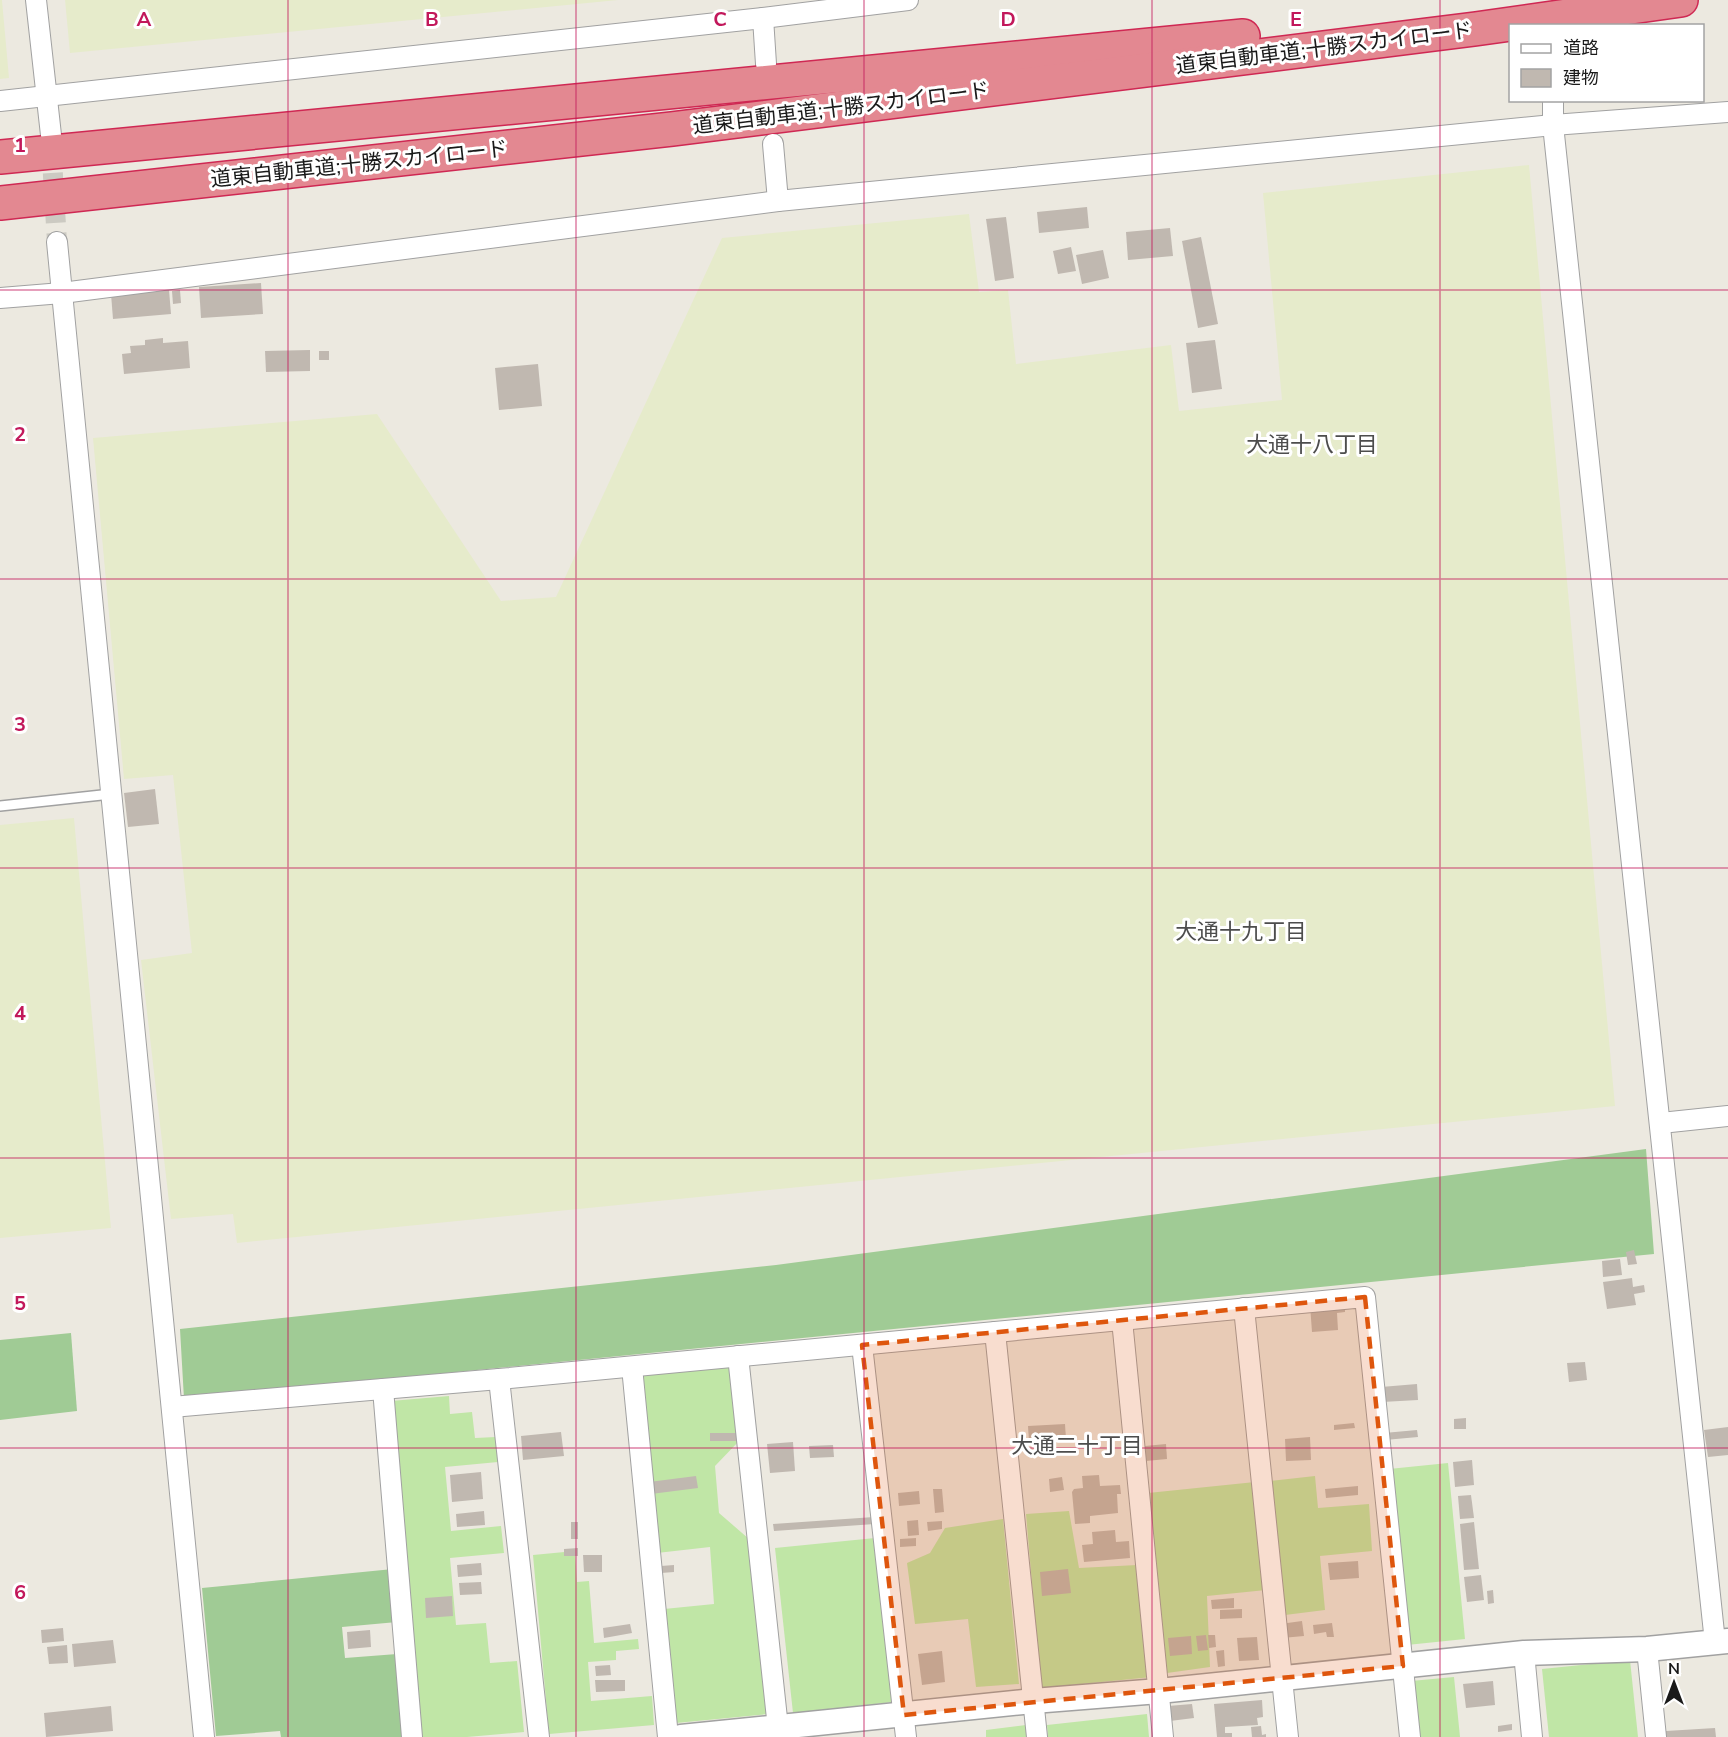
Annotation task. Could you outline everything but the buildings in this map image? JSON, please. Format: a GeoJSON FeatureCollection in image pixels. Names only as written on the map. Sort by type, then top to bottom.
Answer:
{"type":"FeatureCollection","features":[{"type":"Feature","properties":{"kind":"highway","name":"道東自動車道;十勝スカイロード"},"geometry":{"type":"LineString","coordinates":[[0,157],[1474,13],[1645,0]]}},
{"type":"Feature","properties":{"kind":"highway","name":"道東自動車道;十勝スカイロード"},"geometry":{"type":"LineString","coordinates":[[1511,24],[1681,0]]}},
{"type":"Feature","properties":{"kind":"highway","name":"道東自動車道;十勝スカイロード"},"geometry":{"type":"LineString","coordinates":[[0,203],[672,129],[1509,24]]}},
{"type":"Feature","properties":{"kind":"street"},"geometry":{"type":"LineString","coordinates":[[36,0],[51,135]]}},
{"type":"Feature","properties":{"kind":"street"},"geometry":{"type":"LineString","coordinates":[[0,101],[909,0]]}},
{"type":"Feature","properties":{"kind":"street"},"geometry":{"type":"LineString","coordinates":[[763,18],[766,64]]}},
{"type":"Feature","properties":{"kind":"street"},"geometry":{"type":"LineString","coordinates":[[681,1737],[905,1726],[1033,1701],[1159,1691],[1524,1653],[1647,1649],[1722,1642],[1661,1123],[1553,125],[1553,102]]}},
{"type":"Feature","properties":{"kind":"street"},"geometry":{"type":"LineString","coordinates":[[0,298],[62,293],[778,201],[1553,125],[1728,112]]}},
{"type":"Feature","properties":{"kind":"street"},"geometry":{"type":"LineString","coordinates":[[773,144],[778,201]]}},
{"type":"Feature","properties":{"kind":"street"},"geometry":{"type":"LineString","coordinates":[[57,242],[204,1737]]}},
{"type":"Feature","properties":{"kind":"street"},"geometry":{"type":"LineString","coordinates":[[1661,1123],[1728,1116]]}},
{"type":"Feature","properties":{"kind":"street"},"geometry":{"type":"LineString","coordinates":[[172,1407],[632,1367],[1365,1297],[1410,1737]]}},
{"type":"Feature","properties":{"kind":"street"},"geometry":{"type":"LineString","coordinates":[[1244,1308],[1288,1737]]}},
{"type":"Feature","properties":{"kind":"street"},"geometry":{"type":"LineString","coordinates":[[1122,1320],[1163,1737]]}},
{"type":"Feature","properties":{"kind":"street"},"geometry":{"type":"LineString","coordinates":[[995,1332],[1037,1737]]}},
{"type":"Feature","properties":{"kind":"street"},"geometry":{"type":"LineString","coordinates":[[862,1344],[905,1726]]}},
{"type":"Feature","properties":{"kind":"street"},"geometry":{"type":"LineString","coordinates":[[738,1356],[778,1732]]}},
{"type":"Feature","properties":{"kind":"street"},"geometry":{"type":"LineString","coordinates":[[632,1367],[668,1737]]}},
{"type":"Feature","properties":{"kind":"street"},"geometry":{"type":"LineString","coordinates":[[499,1379],[539,1737]]}},
{"type":"Feature","properties":{"kind":"street"},"geometry":{"type":"LineString","coordinates":[[382,1389],[412,1737]]}},
{"type":"Feature","properties":{"kind":"street"},"geometry":{"type":"LineString","coordinates":[[1647,1649],[1656,1737]]}},
{"type":"Feature","properties":{"kind":"street"},"geometry":{"type":"LineString","coordinates":[[1524,1653],[1532,1737]]}},
{"type":"Feature","properties":{"kind":"lane"},"geometry":{"type":"LineString","coordinates":[[0,806],[111,794]]}},
{"type":"Feature","properties":{"kind":"highlighted area"},"geometry":{"type":"Polygon","coordinates":[[[1365,1297],[1403,1666],[904,1715],[862,1345],[1365,1297]]]}},
{"type":"Feature","properties":{"kind":"green space"},"geometry":{"type":"Polygon","coordinates":[[[0,0],[2,0],[9,78],[0,79],[0,0]]]}},
{"type":"Feature","properties":{"kind":"green space"},"geometry":{"type":"Polygon","coordinates":[[[65,0],[618,0],[70,53],[65,0]]]}},
{"type":"Feature","properties":{"kind":"green space"},"geometry":{"type":"Polygon","coordinates":[[[1529,165],[1615,1106],[237,1243],[233,1214],[171,1219],[141,960],[192,953],[173,775],[124,779],[93,438],[377,414],[501,601],[556,597],[722,238],[969,214],[979,292],[1008,290],[1016,364],[1171,345],[1179,411],[1282,400],[1263,193],[1529,165]]]}},
{"type":"Feature","properties":{"kind":"green space"},"geometry":{"type":"Polygon","coordinates":[[[74,818],[111,1228],[0,1238],[0,825],[74,818]]]}},
{"type":"Feature","properties":{"kind":"green space"},"geometry":{"type":"Polygon","coordinates":[[[1646,1149],[1654,1254],[184,1399],[180,1329],[776,1265],[1646,1149]]]}},
{"type":"Feature","properties":{"kind":"green space"},"geometry":{"type":"Polygon","coordinates":[[[71,1333],[77,1411],[0,1420],[0,1340],[71,1333]]]}},
{"type":"Feature","properties":{"kind":"green space"},"geometry":{"type":"Polygon","coordinates":[[[734,1366],[740,1440],[715,1466],[719,1513],[749,1539],[768,1714],[676,1723],[664,1609],[714,1604],[710,1547],[657,1553],[641,1374],[734,1366]]]}},
{"type":"Feature","properties":{"kind":"green space"},"geometry":{"type":"Polygon","coordinates":[[[449,1396],[450,1414],[472,1412],[475,1438],[496,1437],[498,1462],[445,1467],[451,1531],[501,1526],[504,1553],[450,1558],[456,1625],[486,1623],[490,1663],[517,1661],[524,1732],[467,1737],[421,1737],[391,1401],[449,1396]]]}},
{"type":"Feature","properties":{"kind":"green space"},"geometry":{"type":"Polygon","coordinates":[[[1448,1463],[1465,1639],[1407,1645],[1389,1469],[1448,1463]]]}},
{"type":"Feature","properties":{"kind":"green space"},"geometry":{"type":"Polygon","coordinates":[[[1315,1476],[1318,1508],[1369,1504],[1372,1551],[1320,1556],[1325,1610],[1285,1615],[1269,1481],[1315,1476]]]}},
{"type":"Feature","properties":{"kind":"green space"},"geometry":{"type":"Polygon","coordinates":[[[1255,1482],[1266,1590],[1207,1596],[1210,1667],[1167,1673],[1148,1493],[1255,1482]]]}},
{"type":"Feature","properties":{"kind":"green space"},"geometry":{"type":"Polygon","coordinates":[[[1069,1511],[1079,1568],[1137,1565],[1152,1677],[1041,1688],[1026,1514],[1069,1511]]]}},
{"type":"Feature","properties":{"kind":"green space"},"geometry":{"type":"Polygon","coordinates":[[[1003,1519],[1019,1684],[976,1687],[968,1619],[915,1624],[907,1563],[930,1553],[945,1528],[1003,1519]]]}},
{"type":"Feature","properties":{"kind":"green space"},"geometry":{"type":"Polygon","coordinates":[[[875,1538],[893,1702],[793,1713],[775,1548],[875,1538]]]}},
{"type":"Feature","properties":{"kind":"green space"},"geometry":{"type":"Polygon","coordinates":[[[575,1551],[577,1582],[589,1581],[594,1643],[638,1639],[639,1649],[616,1651],[616,1660],[588,1662],[591,1701],[652,1696],[654,1725],[549,1734],[533,1555],[575,1551]]]}},
{"type":"Feature","properties":{"kind":"green space"},"geometry":{"type":"Polygon","coordinates":[[[393,1569],[397,1622],[342,1627],[345,1658],[397,1654],[404,1737],[281,1737],[280,1731],[216,1736],[202,1588],[393,1569]]]}},
{"type":"Feature","properties":{"kind":"green space"},"geometry":{"type":"Polygon","coordinates":[[[1630,1660],[1638,1737],[1549,1737],[1542,1669],[1630,1660]]]}},
{"type":"Feature","properties":{"kind":"green space"},"geometry":{"type":"Polygon","coordinates":[[[1454,1677],[1460,1737],[1417,1737],[1411,1681],[1454,1677]]]}},
{"type":"Feature","properties":{"kind":"green space"},"geometry":{"type":"Polygon","coordinates":[[[1147,1714],[1149,1737],[1048,1737],[1047,1725],[1147,1714]]]}},
{"type":"Feature","properties":{"kind":"green space"},"geometry":{"type":"Polygon","coordinates":[[[1026,1725],[1027,1737],[986,1737],[986,1730],[1026,1725]]]}},
{"type":"Feature","properties":{"kind":"tunnel"},"geometry":{"type":"LineString","coordinates":[[51,143],[57,242]]}},
{"type":"Feature","properties":{"kind":"district","name":"大通十八丁目"},"geometry":{"type":"Point","coordinates":[1312,445]}},
{"type":"Feature","properties":{"kind":"district","name":"大通十九丁目"},"geometry":{"type":"Point","coordinates":[1241,932]}},
{"type":"Feature","properties":{"kind":"district","name":"大通二十丁目"},"geometry":{"type":"Point","coordinates":[1077,1446]}}]}
